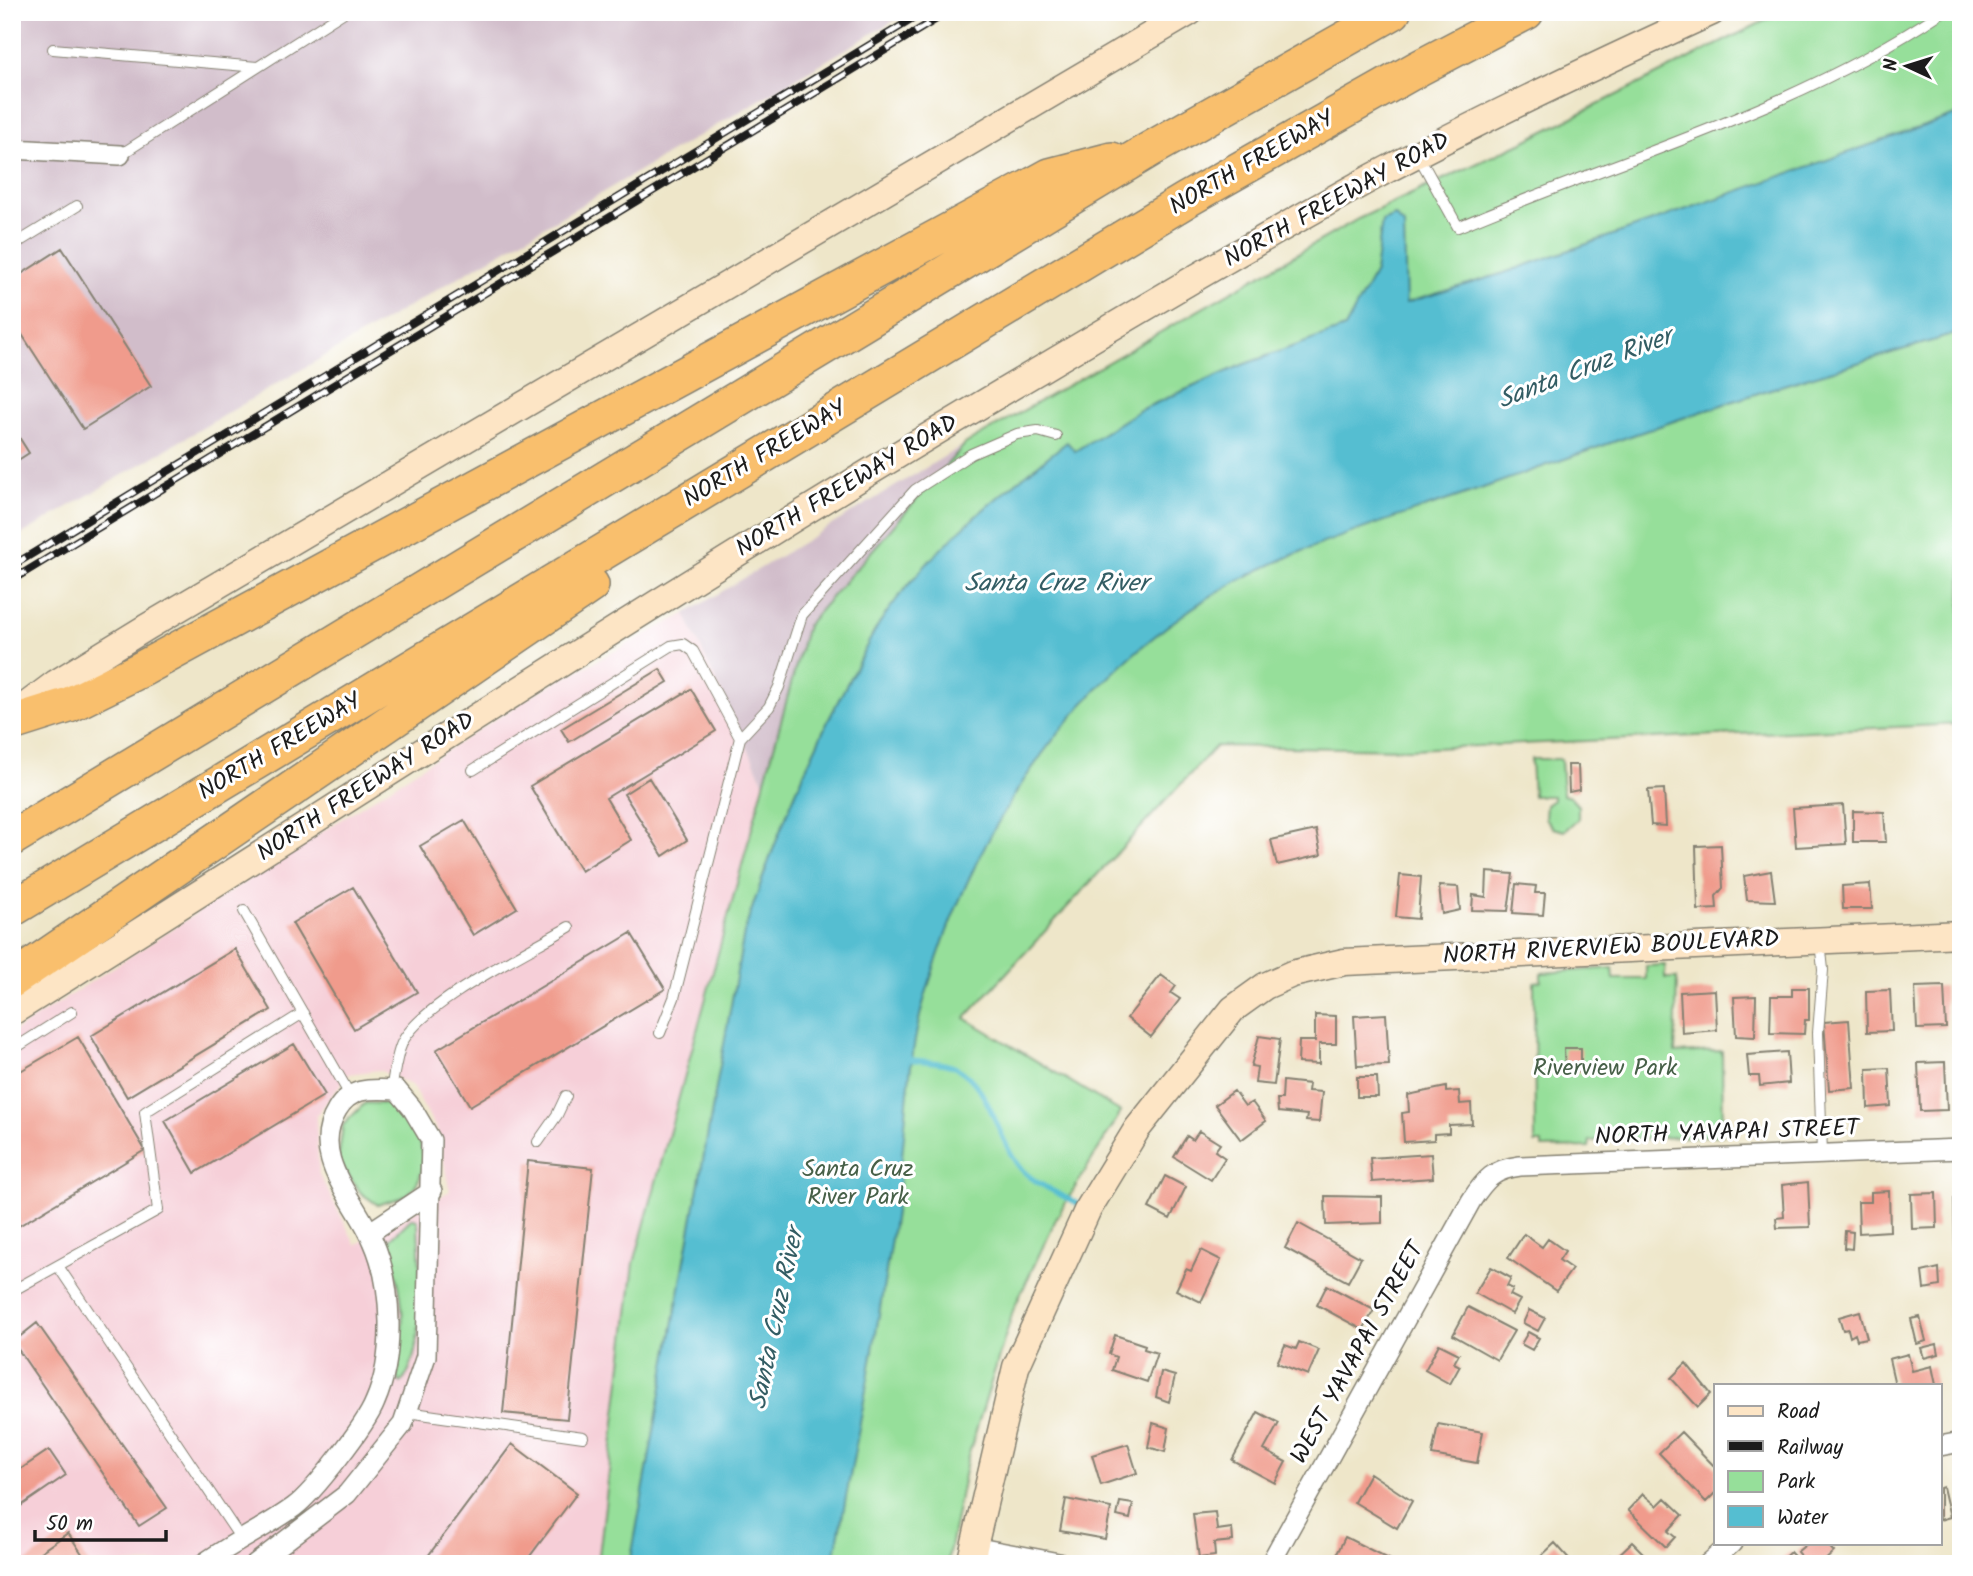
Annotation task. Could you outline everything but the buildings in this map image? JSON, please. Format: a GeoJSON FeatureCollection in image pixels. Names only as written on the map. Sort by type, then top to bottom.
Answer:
{"type":"FeatureCollection","features":[{"type":"Feature","properties":{"kind":"highway"},"geometry":{"type":"LineString","coordinates":[[12,838],[1149,150],[1393,12]]}},
{"type":"Feature","properties":{"kind":"highway","name":"NORTH FREEWAY"},"geometry":{"type":"LineString","coordinates":[[12,909],[1303,132],[1526,12]]}},
{"type":"Feature","properties":{"kind":"highway"},"geometry":{"type":"LineString","coordinates":[[12,723],[69,705],[140,670],[1049,176],[1149,150]]}},
{"type":"Feature","properties":{"kind":"highway"},"geometry":{"type":"LineString","coordinates":[[12,979],[923,359]]}},
{"type":"Feature","properties":{"kind":"main road"},"geometry":{"type":"LineString","coordinates":[[12,716],[56,683],[147,626],[1190,12]]}},
{"type":"Feature","properties":{"kind":"main road","name":"NORTH FREEWAY ROAD"},"geometry":{"type":"LineString","coordinates":[[12,1012],[583,647],[939,429],[1251,245],[1417,155],[1620,54],[1712,12]]}},
{"type":"Feature","properties":{"kind":"main road","name":"NORTH RIVERVIEW BOULEVARD"},"geometry":{"type":"LineString","coordinates":[[972,1555],[1016,1367],[1087,1211],[1137,1129],[1208,1037],[1233,1009],[1265,986],[1292,974],[1344,961],[1820,938],[1961,934]]}},
{"type":"Feature","properties":{"kind":"street"},"geometry":{"type":"LineString","coordinates":[[12,149],[120,155]]}},
{"type":"Feature","properties":{"kind":"street"},"geometry":{"type":"LineString","coordinates":[[203,1564],[241,1539],[295,1506],[349,1444],[375,1403],[390,1347],[388,1304],[374,1242],[337,1179],[327,1145],[331,1119],[343,1100],[359,1090],[397,1090],[412,1108],[431,1140],[432,1191],[426,1356],[403,1424],[347,1494],[255,1564],[241,1539]]}},
{"type":"Feature","properties":{"kind":"street","name":"NORTH YAVAPAI STREET"},"geometry":{"type":"LineString","coordinates":[[1495,1171],[1520,1166],[1961,1149]]}},
{"type":"Feature","properties":{"kind":"street","name":"WEST YAVAPAI STREET"},"geometry":{"type":"LineString","coordinates":[[1270,1564],[1471,1201],[1484,1180],[1495,1171]]}},
{"type":"Feature","properties":{"kind":"street"},"geometry":{"type":"LineString","coordinates":[[369,1233],[432,1191]]}},
{"type":"Feature","properties":{"kind":"street"},"geometry":{"type":"LineString","coordinates":[[375,1403],[407,1412]]}},
{"type":"Feature","properties":{"kind":"street"},"geometry":{"type":"LineString","coordinates":[[1941,1446],[1961,1442]]}},
{"type":"Feature","properties":{"kind":"street"},"geometry":{"type":"LineString","coordinates":[[285,1512],[299,1531]]}},
{"type":"Feature","properties":{"kind":"street"},"geometry":{"type":"LineString","coordinates":[[1708,1564],[1730,1544]]}},
{"type":"Feature","properties":{"kind":"street"},"geometry":{"type":"LineString","coordinates":[[972,1555],[1064,1564]]}},
{"type":"Feature","properties":{"kind":"lane"},"geometry":{"type":"LineString","coordinates":[[120,155],[344,12]]}},
{"type":"Feature","properties":{"kind":"lane"},"geometry":{"type":"LineString","coordinates":[[1417,155],[1458,227],[1551,187],[1787,96],[1896,43],[1942,12]]}},
{"type":"Feature","properties":{"kind":"lane"},"geometry":{"type":"LineString","coordinates":[[53,49],[257,67]]}},
{"type":"Feature","properties":{"kind":"lane"},"geometry":{"type":"LineString","coordinates":[[12,246],[76,206]]}},
{"type":"Feature","properties":{"kind":"lane"},"geometry":{"type":"LineString","coordinates":[[660,1033],[674,998],[740,738],[769,707],[779,687],[802,615],[915,491],[971,454],[1017,434],[1038,431],[1056,436]]}},
{"type":"Feature","properties":{"kind":"lane"},"geometry":{"type":"LineString","coordinates":[[473,770],[671,646],[683,644],[693,650],[740,738]]}},
{"type":"Feature","properties":{"kind":"lane"},"geometry":{"type":"LineString","coordinates":[[244,911],[350,1095]]}},
{"type":"Feature","properties":{"kind":"lane"},"geometry":{"type":"LineString","coordinates":[[391,1090],[402,1043],[417,1021],[439,1005],[569,928]]}},
{"type":"Feature","properties":{"kind":"lane"},"geometry":{"type":"LineString","coordinates":[[1820,938],[1823,970],[1818,1033],[1822,1154]]}},
{"type":"Feature","properties":{"kind":"lane"},"geometry":{"type":"LineString","coordinates":[[12,1050],[72,1012]]}},
{"type":"Feature","properties":{"kind":"lane"},"geometry":{"type":"LineString","coordinates":[[12,1291],[158,1210],[145,1112],[303,1013]]}},
{"type":"Feature","properties":{"kind":"lane"},"geometry":{"type":"LineString","coordinates":[[538,1142],[557,1115],[566,1096]]}},
{"type":"Feature","properties":{"kind":"lane"},"geometry":{"type":"LineString","coordinates":[[58,1266],[241,1539]]}},
{"type":"Feature","properties":{"kind":"lane"},"geometry":{"type":"LineString","coordinates":[[407,1412],[583,1437]]}},
{"type":"Feature","properties":{"kind":"shaded area"},"geometry":{"type":"Polygon","coordinates":[[[12,12],[909,12],[12,540],[12,12]]]}},
{"type":"Feature","properties":{"kind":"shaded area"},"geometry":{"type":"Polygon","coordinates":[[[965,444],[807,625],[764,783],[685,614],[965,444]]]}},
{"type":"Feature","properties":{"kind":"shaded area"},"geometry":{"type":"Polygon","coordinates":[[[685,614],[764,783],[634,1263],[598,1564],[12,1564],[12,1033],[534,694],[685,614]],[[379,1070],[349,1074],[316,1116],[319,1174],[356,1245],[450,1191],[437,1130],[411,1085],[379,1070]]]}},
{"type":"Feature","properties":{"kind":"green space","name":"Santa Cruz River Park"},"geometry":{"type":"Polygon","coordinates":[[[1782,12],[1961,12],[1961,724],[1411,749],[1216,746],[965,1018],[1121,1112],[1057,1217],[1014,1308],[967,1460],[947,1564],[598,1564],[634,1263],[807,625],[965,444],[1358,219],[1525,141],[1782,12]]]}},
{"type":"Feature","properties":{"kind":"green space"},"geometry":{"type":"Polygon","coordinates":[[[1531,759],[1561,759],[1563,795],[1570,797],[1578,806],[1578,819],[1564,831],[1553,828],[1545,818],[1546,805],[1553,800],[1553,796],[1533,796],[1531,759]]]}},
{"type":"Feature","properties":{"kind":"green space","name":"Riverview Park"},"geometry":{"type":"Polygon","coordinates":[[[1665,965],[1665,978],[1677,978],[1675,1053],[1722,1051],[1723,1135],[1590,1141],[1589,1147],[1542,1148],[1542,1143],[1535,1143],[1534,982],[1541,981],[1541,973],[1613,968],[1614,979],[1646,979],[1646,966],[1665,965]]]}},
{"type":"Feature","properties":{"kind":"green space"},"geometry":{"type":"Polygon","coordinates":[[[365,1103],[399,1104],[422,1148],[422,1171],[418,1182],[409,1193],[378,1205],[361,1193],[338,1161],[343,1125],[365,1103]]]}},
{"type":"Feature","properties":{"kind":"green space"},"geometry":{"type":"Polygon","coordinates":[[[412,1218],[418,1221],[419,1329],[410,1369],[401,1383],[397,1378],[402,1341],[402,1310],[387,1242],[412,1218]]]}},
{"type":"Feature","properties":{"kind":"water","name":"Santa Cruz River"},"geometry":{"type":"Polygon","coordinates":[[[1961,113],[1961,332],[1700,412],[1296,554],[1224,588],[1191,609],[1143,646],[1099,687],[1059,732],[1024,780],[993,831],[944,940],[925,997],[914,1043],[899,1183],[885,1278],[833,1564],[630,1564],[744,933],[791,803],[834,709],[878,625],[923,568],[992,502],[1067,442],[1075,451],[1140,410],[1242,365],[1345,328],[1375,272],[1382,221],[1395,216],[1404,225],[1406,303],[1504,273],[1961,113]]]}},
{"type":"Feature","properties":{"kind":"waterway"},"geometry":{"type":"LineString","coordinates":[[906,1059],[944,1064],[963,1072],[981,1091],[1010,1153],[1023,1171],[1046,1188],[1080,1205]]}},
{"type":"Feature","properties":{"kind":"railway"},"geometry":{"type":"LineString","coordinates":[[12,566],[924,12]]}},
{"type":"Feature","properties":{"kind":"railway"},"geometry":{"type":"LineString","coordinates":[[12,580],[948,12]]}}]}
